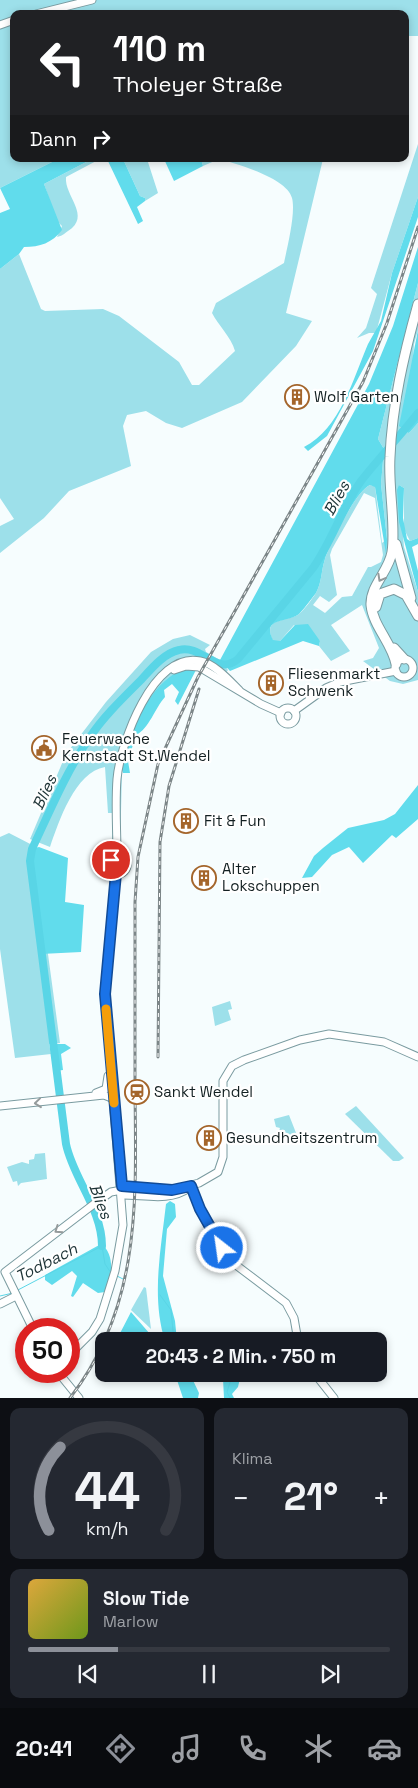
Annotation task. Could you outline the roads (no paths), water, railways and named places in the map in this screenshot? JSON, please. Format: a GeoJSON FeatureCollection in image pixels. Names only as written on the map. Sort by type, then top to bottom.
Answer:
{"type":"FeatureCollection","features":[{"type":"Feature","properties":{"kind":"highway"},"geometry":{"type":"LineString","coordinates":[[399,665],[373,613],[371,603],[373,593],[391,557],[391,432],[400,377],[418,304]]}},
{"type":"Feature","properties":{"kind":"highway"},"geometry":{"type":"LineString","coordinates":[[390,514],[400,564],[418,615]]}},
{"type":"Feature","properties":{"kind":"highway"},"geometry":{"type":"LineString","coordinates":[[399,665],[399,656],[379,619],[375,605],[378,597],[388,589],[399,590],[406,595],[418,615]]}},
{"type":"Feature","properties":{"kind":"main road"},"geometry":{"type":"LineString","coordinates":[[52,10],[92,0]]}},
{"type":"Feature","properties":{"kind":"main road"},"geometry":{"type":"LineString","coordinates":[[294,711],[340,682],[409,661],[415,665],[412,672],[407,676],[399,676],[399,665]]}},
{"type":"Feature","properties":{"kind":"main road"},"geometry":{"type":"LineString","coordinates":[[117,856],[117,778],[124,744],[148,694],[165,676],[181,664],[199,667],[261,704],[281,713]]}},
{"type":"Feature","properties":{"kind":"main road"},"geometry":{"type":"LineString","coordinates":[[281,713],[287,708],[294,711]]}},
{"type":"Feature","properties":{"kind":"main road"},"geometry":{"type":"LineString","coordinates":[[281,713],[281,720],[290,724],[295,719],[294,711]]}},
{"type":"Feature","properties":{"kind":"main road"},"geometry":{"type":"LineString","coordinates":[[117,856],[125,858],[127,865],[124,871],[116,873],[111,870],[109,864],[111,860],[117,856]]}},
{"type":"Feature","properties":{"kind":"main road"},"geometry":{"type":"LineString","coordinates":[[80,1343],[97,1325],[115,1272],[124,1225],[105,994],[116,873]]}},
{"type":"Feature","properties":{"kind":"main road"},"geometry":{"type":"LineString","coordinates":[[27,1318],[4,1272],[111,1192],[122,1190],[172,1190],[191,1186],[214,1176],[221,1169],[223,1157],[223,1081],[232,1066],[300,1040],[329,1034],[384,1042],[418,1057]]}},
{"type":"Feature","properties":{"kind":"main road"},"geometry":{"type":"LineString","coordinates":[[79,1098],[106,1089],[109,1045]]}},
{"type":"Feature","properties":{"kind":"main road"},"geometry":{"type":"LineString","coordinates":[[0,1106],[104,1095],[114,1099]]}},
{"type":"Feature","properties":{"kind":"main road"},"geometry":{"type":"LineString","coordinates":[[191,1186],[204,1218],[232,1262],[286,1303],[294,1318],[296,1332]]}},
{"type":"Feature","properties":{"kind":"main road"},"geometry":{"type":"LineString","coordinates":[[0,1304],[14,1293]]}},
{"type":"Feature","properties":{"kind":"main road"},"geometry":{"type":"LineString","coordinates":[[321,1382],[334,1398]]}},
{"type":"Feature","properties":{"kind":"main road"},"geometry":{"type":"LineString","coordinates":[[68,1383],[79,1398]]}},
{"type":"Feature","properties":{"kind":"waterway","name":"Blies"},"geometry":{"type":"LineString","coordinates":[[102,1246],[101,1232],[97,1219],[66,1144],[30,861],[32,849],[73,764],[95,729],[108,714],[168,654],[187,649],[223,664],[230,664],[238,659],[313,568],[326,547],[354,491],[418,413]]}},
{"type":"Feature","properties":{"kind":"waterway","name":"Todbach"},"geometry":{"type":"LineString","coordinates":[[16,1291],[102,1246],[105,1264],[111,1273]]}},
{"type":"Feature","properties":{"kind":"waterway","name":"Blies"},"geometry":{"type":"LineString","coordinates":[[117,1276],[123,1279]]}},
{"type":"Feature","properties":{"kind":"waterway","name":"Todbach"},"geometry":{"type":"LineString","coordinates":[[0,1296],[13,1293]]}},
{"type":"Feature","properties":{"kind":"waterway","name":"Blies"},"geometry":{"type":"LineString","coordinates":[[160,1295],[171,1310],[173,1332]]}},
{"type":"Feature","properties":{"kind":"waterway","name":"Blies"},"geometry":{"type":"LineString","coordinates":[[230,1382],[227,1392],[230,1398]]}},
{"type":"Feature","properties":{"kind":"railway"},"geometry":{"type":"LineString","coordinates":[[70,1398],[94,1363],[111,1326],[130,1250],[134,1211],[135,1171],[135,902],[138,857],[158,764],[198,677],[363,382],[387,323],[418,227]]}},
{"type":"Feature","properties":{"kind":"railway"},"geometry":{"type":"LineString","coordinates":[[158,1057],[160,842],[169,786],[199,689]]}},
{"type":"Feature","properties":{"kind":"place","name":"Wolf Garten"},"geometry":{"type":"Point","coordinates":[297,397]}},
{"type":"Feature","properties":{"kind":"place","name":"Fliesenmarkt Schwenk"},"geometry":{"type":"Point","coordinates":[271,683]}},
{"type":"Feature","properties":{"kind":"place","name":"Feuerwache Kernstadt St.Wendel"},"geometry":{"type":"Point","coordinates":[44,748]}},
{"type":"Feature","properties":{"kind":"place","name":"Fit & Fun"},"geometry":{"type":"Point","coordinates":[186,821]}},
{"type":"Feature","properties":{"kind":"place","name":"Alter Lokschuppen"},"geometry":{"type":"Point","coordinates":[204,878]}},
{"type":"Feature","properties":{"kind":"place","name":"Sankt Wendel"},"geometry":{"type":"Point","coordinates":[137,1092]}},
{"type":"Feature","properties":{"kind":"place","name":"Gesundheitszentrum"},"geometry":{"type":"Point","coordinates":[209,1138]}}]}
